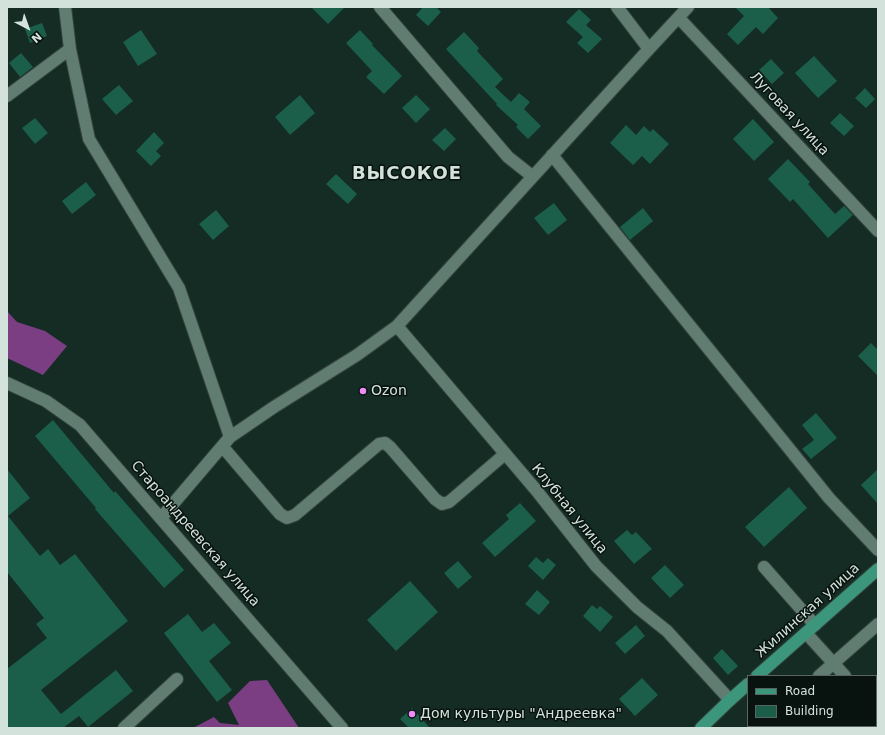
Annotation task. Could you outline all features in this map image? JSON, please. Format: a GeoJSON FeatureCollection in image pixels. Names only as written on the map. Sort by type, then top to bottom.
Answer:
{"type":"FeatureCollection","features":[{"type":"Feature","properties":{"kind":"main road","name":"Жилинская улица"},"geometry":{"type":"LineString","coordinates":[[758,675],[878,569]]}},
{"type":"Feature","properties":{"kind":"main road"},"geometry":{"type":"LineString","coordinates":[[701,728],[747,685]]}},
{"type":"Feature","properties":{"kind":"street"},"geometry":{"type":"LineString","coordinates":[[65,7],[70,49],[89,139],[179,288],[226,442],[280,514],[287,518],[295,515],[379,444],[385,443],[390,447],[435,499],[442,504],[449,502],[505,454]]}},
{"type":"Feature","properties":{"kind":"street"},"geometry":{"type":"LineString","coordinates":[[380,7],[508,157],[532,176]]}},
{"type":"Feature","properties":{"kind":"street"},"geometry":{"type":"LineString","coordinates":[[617,7],[649,49]]}},
{"type":"Feature","properties":{"kind":"street"},"geometry":{"type":"LineString","coordinates":[[161,518],[226,442],[274,407],[357,355],[397,326],[532,176],[688,7]]}},
{"type":"Feature","properties":{"kind":"street","name":"Луговая улица"},"geometry":{"type":"LineString","coordinates":[[679,18],[878,231]]}},
{"type":"Feature","properties":{"kind":"street"},"geometry":{"type":"LineString","coordinates":[[7,96],[70,49]]}},
{"type":"Feature","properties":{"kind":"street"},"geometry":{"type":"LineString","coordinates":[[552,155],[828,498],[878,550]]}},
{"type":"Feature","properties":{"kind":"street","name":"Клубная улица"},"geometry":{"type":"LineString","coordinates":[[397,326],[536,490],[596,566],[638,607],[667,631],[730,700]]}},
{"type":"Feature","properties":{"kind":"street","name":"Староандреевская улица"},"geometry":{"type":"LineString","coordinates":[[7,383],[46,401],[80,425],[342,728]]}},
{"type":"Feature","properties":{"kind":"street"},"geometry":{"type":"LineString","coordinates":[[764,567],[843,675]]}},
{"type":"Feature","properties":{"kind":"street"},"geometry":{"type":"LineString","coordinates":[[820,675],[878,624]]}},
{"type":"Feature","properties":{"kind":"street"},"geometry":{"type":"LineString","coordinates":[[124,728],[177,679]]}},
{"type":"Feature","properties":{"kind":"shaded area"},"geometry":{"type":"Polygon","coordinates":[[[7,311],[17,322],[45,331],[67,346],[43,375],[7,358],[7,311]]]}},
{"type":"Feature","properties":{"kind":"shaded area"},"geometry":{"type":"Polygon","coordinates":[[[267,680],[299,728],[193,728],[214,717],[220,723],[239,725],[228,703],[250,681],[267,680]]]}},
{"type":"Feature","properties":{"kind":"building"},"geometry":{"type":"Polygon","coordinates":[[[311,7],[345,7],[328,24],[311,7]]]}},
{"type":"Feature","properties":{"kind":"building"},"geometry":{"type":"Polygon","coordinates":[[[423,7],[436,7],[441,12],[428,26],[416,15],[423,7]]]}},
{"type":"Feature","properties":{"kind":"building"},"geometry":{"type":"Polygon","coordinates":[[[735,7],[768,7],[778,18],[763,34],[756,27],[738,45],[727,34],[744,16],[735,7]]]}},
{"type":"Feature","properties":{"kind":"building"},"geometry":{"type":"Polygon","coordinates":[[[579,9],[591,20],[586,25],[602,39],[588,53],[577,43],[583,37],[566,22],[579,9]]]}},
{"type":"Feature","properties":{"kind":"building"},"geometry":{"type":"Polygon","coordinates":[[[42,23],[47,36],[30,43],[25,29],[42,23]]]}},
{"type":"Feature","properties":{"kind":"building"},"geometry":{"type":"Polygon","coordinates":[[[141,30],[157,54],[138,66],[123,42],[141,30]]]}},
{"type":"Feature","properties":{"kind":"building"},"geometry":{"type":"Polygon","coordinates":[[[360,30],[373,44],[372,45],[402,76],[384,94],[366,77],[372,71],[346,43],[360,30]]]}},
{"type":"Feature","properties":{"kind":"building"},"geometry":{"type":"Polygon","coordinates":[[[464,32],[479,48],[477,51],[503,79],[495,87],[511,102],[519,93],[530,102],[524,109],[541,126],[528,139],[516,127],[518,125],[496,105],[497,104],[446,49],[464,32]]]}},
{"type":"Feature","properties":{"kind":"building"},"geometry":{"type":"Polygon","coordinates":[[[21,53],[33,67],[20,77],[9,63],[21,53]]]}},
{"type":"Feature","properties":{"kind":"building"},"geometry":{"type":"Polygon","coordinates":[[[814,56],[837,81],[818,98],[795,73],[814,56]]]}},
{"type":"Feature","properties":{"kind":"building"},"geometry":{"type":"Polygon","coordinates":[[[771,59],[784,73],[772,84],[759,70],[771,59]]]}},
{"type":"Feature","properties":{"kind":"building"},"geometry":{"type":"Polygon","coordinates":[[[119,85],[133,101],[116,115],[102,99],[119,85]]]}},
{"type":"Feature","properties":{"kind":"building"},"geometry":{"type":"Polygon","coordinates":[[[865,88],[875,99],[866,108],[855,98],[865,88]]]}},
{"type":"Feature","properties":{"kind":"building"},"geometry":{"type":"Polygon","coordinates":[[[300,95],[315,113],[290,135],[275,117],[300,95]]]}},
{"type":"Feature","properties":{"kind":"building"},"geometry":{"type":"Polygon","coordinates":[[[416,95],[430,109],[416,123],[402,108],[416,95]]]}},
{"type":"Feature","properties":{"kind":"building"},"geometry":{"type":"Polygon","coordinates":[[[840,113],[854,126],[844,136],[830,123],[840,113]]]}},
{"type":"Feature","properties":{"kind":"building"},"geometry":{"type":"Polygon","coordinates":[[[35,118],[48,133],[35,144],[22,128],[35,118]]]}},
{"type":"Feature","properties":{"kind":"building"},"geometry":{"type":"Polygon","coordinates":[[[753,119],[774,142],[754,161],[733,139],[753,119]]]}},
{"type":"Feature","properties":{"kind":"building"},"geometry":{"type":"Polygon","coordinates":[[[626,125],[636,135],[644,126],[650,132],[653,129],[669,144],[650,164],[642,156],[633,165],[610,143],[626,125]]]}},
{"type":"Feature","properties":{"kind":"building"},"geometry":{"type":"Polygon","coordinates":[[[445,128],[456,139],[444,151],[432,140],[445,128]]]}},
{"type":"Feature","properties":{"kind":"building"},"geometry":{"type":"Polygon","coordinates":[[[154,132],[164,143],[156,151],[161,156],[151,166],[136,151],[154,132]]]}},
{"type":"Feature","properties":{"kind":"building"},"geometry":{"type":"Polygon","coordinates":[[[788,159],[810,182],[808,184],[835,214],[844,206],[853,215],[828,238],[793,199],[790,202],[768,179],[788,159]]]}},
{"type":"Feature","properties":{"kind":"building"},"geometry":{"type":"Polygon","coordinates":[[[336,174],[357,194],[348,204],[326,184],[336,174]]]}},
{"type":"Feature","properties":{"kind":"building"},"geometry":{"type":"Polygon","coordinates":[[[86,182],[96,195],[72,214],[62,201],[86,182]]]}},
{"type":"Feature","properties":{"kind":"building"},"geometry":{"type":"Polygon","coordinates":[[[554,203],[567,220],[548,235],[534,218],[554,203]]]}},
{"type":"Feature","properties":{"kind":"building"},"geometry":{"type":"Polygon","coordinates":[[[643,208],[653,221],[630,240],[620,227],[643,208]]]}},
{"type":"Feature","properties":{"kind":"building"},"geometry":{"type":"Polygon","coordinates":[[[216,210],[229,226],[213,240],[199,224],[216,210]]]}},
{"type":"Feature","properties":{"kind":"building"},"geometry":{"type":"Polygon","coordinates":[[[871,343],[878,350],[878,376],[858,356],[871,343]]]}},
{"type":"Feature","properties":{"kind":"building"},"geometry":{"type":"Polygon","coordinates":[[[816,413],[837,438],[811,459],[802,449],[814,440],[802,425],[816,413]]]}},
{"type":"Feature","properties":{"kind":"building"},"geometry":{"type":"Polygon","coordinates":[[[53,420],[114,493],[115,491],[184,570],[164,588],[95,509],[96,508],[35,436],[53,420]]]}},
{"type":"Feature","properties":{"kind":"building"},"geometry":{"type":"Polygon","coordinates":[[[7,469],[30,498],[8,516],[40,556],[48,549],[60,565],[75,554],[128,621],[41,690],[61,714],[116,670],[133,691],[88,727],[79,716],[63,728],[7,728],[7,669],[47,638],[36,624],[44,618],[7,572],[7,469]]]}},
{"type":"Feature","properties":{"kind":"building"},"geometry":{"type":"Polygon","coordinates":[[[878,469],[878,504],[861,485],[878,469]]]}},
{"type":"Feature","properties":{"kind":"building"},"geometry":{"type":"Polygon","coordinates":[[[789,487],[807,508],[764,547],[745,527],[789,487]]]}},
{"type":"Feature","properties":{"kind":"building"},"geometry":{"type":"Polygon","coordinates":[[[520,503],[536,521],[495,557],[482,543],[509,519],[506,515],[520,503]]]}},
{"type":"Feature","properties":{"kind":"building"},"geometry":{"type":"Polygon","coordinates":[[[627,530],[632,535],[636,532],[652,549],[634,564],[614,541],[627,530]]]}},
{"type":"Feature","properties":{"kind":"building"},"geometry":{"type":"Polygon","coordinates":[[[536,557],[543,563],[548,558],[556,565],[543,580],[528,566],[536,557]]]}},
{"type":"Feature","properties":{"kind":"building"},"geometry":{"type":"Polygon","coordinates":[[[458,561],[472,577],[458,589],[444,573],[458,561]]]}},
{"type":"Feature","properties":{"kind":"building"},"geometry":{"type":"Polygon","coordinates":[[[665,565],[684,585],[670,598],[651,578],[665,565]]]}},
{"type":"Feature","properties":{"kind":"building"},"geometry":{"type":"Polygon","coordinates":[[[410,581],[438,612],[396,651],[367,620],[410,581]]]}},
{"type":"Feature","properties":{"kind":"building"},"geometry":{"type":"Polygon","coordinates":[[[537,590],[550,602],[539,615],[525,604],[537,590]]]}},
{"type":"Feature","properties":{"kind":"building"},"geometry":{"type":"Polygon","coordinates":[[[592,605],[597,609],[600,606],[613,617],[600,632],[583,616],[592,605]]]}},
{"type":"Feature","properties":{"kind":"building"},"geometry":{"type":"Polygon","coordinates":[[[188,614],[202,632],[214,623],[231,643],[209,661],[232,690],[217,702],[164,633],[188,614]]]}},
{"type":"Feature","properties":{"kind":"building"},"geometry":{"type":"Polygon","coordinates":[[[636,625],[645,636],[625,654],[615,643],[636,625]]]}},
{"type":"Feature","properties":{"kind":"building"},"geometry":{"type":"Polygon","coordinates":[[[722,649],[738,666],[728,675],[713,658],[722,649]]]}},
{"type":"Feature","properties":{"kind":"building"},"geometry":{"type":"Polygon","coordinates":[[[642,678],[658,695],[635,716],[619,699],[642,678]]]}},
{"type":"Feature","properties":{"kind":"building","name":"Дом культуры \"Андреевка\""},"geometry":{"type":"Polygon","coordinates":[[[412,708],[430,728],[409,728],[400,719],[412,708]]]}},
{"type":"Feature","properties":{"kind":"place","name":"Ozon"},"geometry":{"type":"Point","coordinates":[363,391]}},
{"type":"Feature","properties":{"kind":"place","name":"Дом культуры \"Андреевка\""},"geometry":{"type":"Point","coordinates":[412,714]}},
{"type":"Feature","properties":{"kind":"district","name":"ВЫСОКОЕ"},"geometry":{"type":"Point","coordinates":[407,174]}}]}
